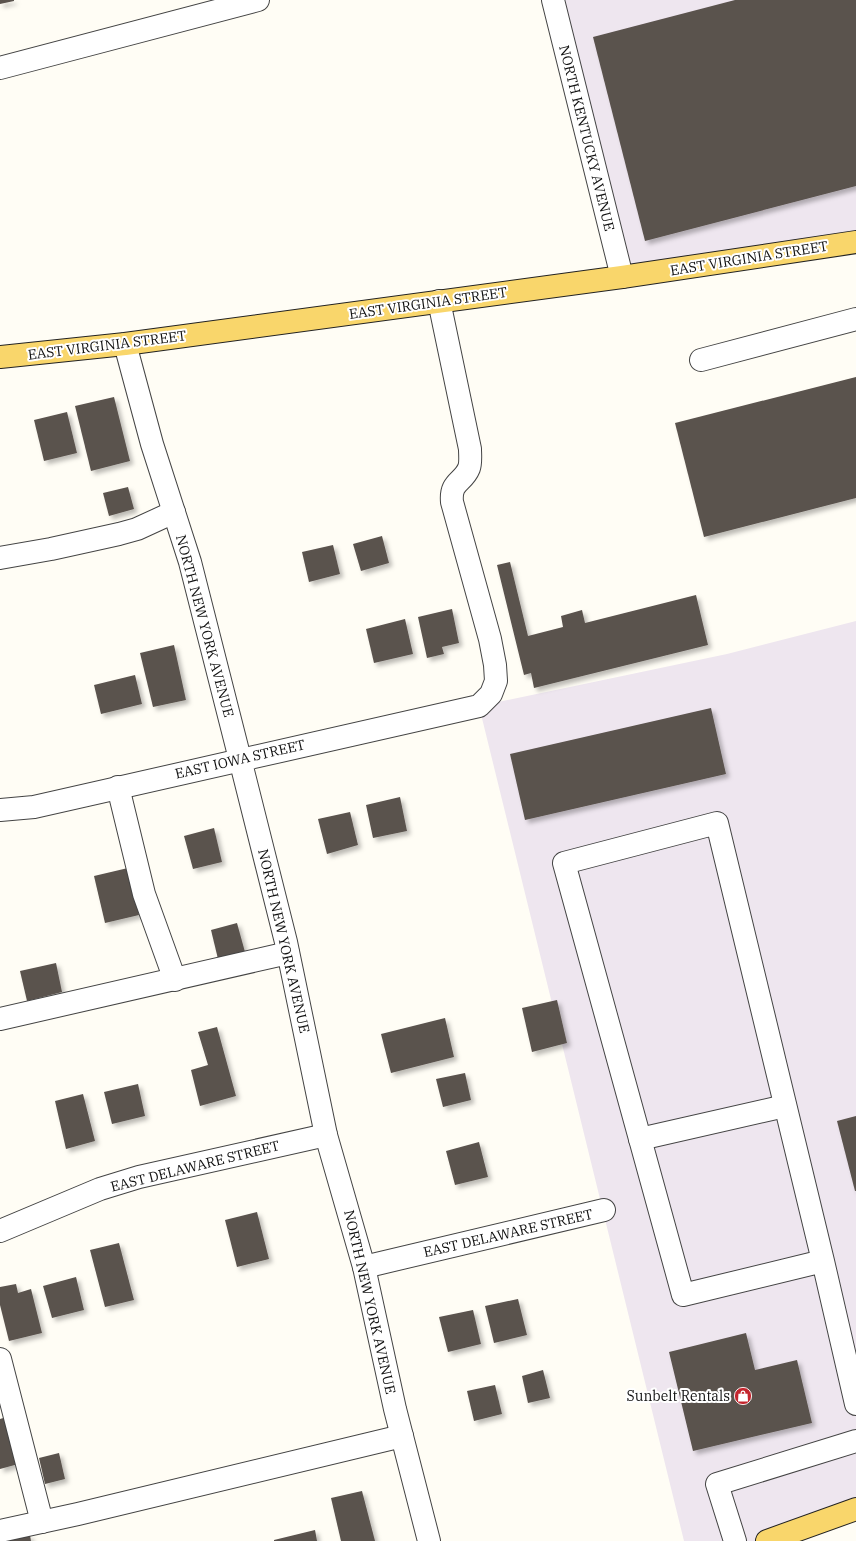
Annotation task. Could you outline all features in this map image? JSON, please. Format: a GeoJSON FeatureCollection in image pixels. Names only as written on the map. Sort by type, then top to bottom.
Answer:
{"type":"FeatureCollection","features":[{"type":"Feature","properties":{"kind":"main road","name":"EAST VIRGINIA STREET"},"geometry":{"type":"LineString","coordinates":[[0,357],[125,344],[622,277],[856,242]]}},
{"type":"Feature","properties":{"kind":"main road"},"geometry":{"type":"LineString","coordinates":[[767,1541],[856,1509]]}},
{"type":"Feature","properties":{"kind":"street"},"geometry":{"type":"LineString","coordinates":[[0,68],[258,0]]}},
{"type":"Feature","properties":{"kind":"street","name":"NORTH KENTUCKY AVENUE"},"geometry":{"type":"LineString","coordinates":[[553,0],[622,277]]}},
{"type":"Feature","properties":{"kind":"street","name":"EAST IOWA STREET"},"geometry":{"type":"LineString","coordinates":[[0,810],[34,806],[480,706],[490,694],[496,681],[495,665],[490,639],[452,502],[451,494],[454,488],[470,468],[470,448],[439,301]]}},
{"type":"Feature","properties":{"kind":"street"},"geometry":{"type":"LineString","coordinates":[[701,360],[856,319]]}},
{"type":"Feature","properties":{"kind":"street","name":"NORTH NEW YORK AVENUE"},"geometry":{"type":"LineString","coordinates":[[125,344],[152,444],[190,562],[288,953],[326,1135],[364,1267],[402,1436],[429,1541]]}},
{"type":"Feature","properties":{"kind":"street"},"geometry":{"type":"LineString","coordinates":[[0,558],[51,549],[119,534],[137,529],[174,512]]}},
{"type":"Feature","properties":{"kind":"street"},"geometry":{"type":"LineString","coordinates":[[118,787],[144,894],[176,980]]}},
{"type":"Feature","properties":{"kind":"street"},"geometry":{"type":"LineString","coordinates":[[823,1261],[683,1296],[564,863],[717,824],[823,1261],[856,1404]]}},
{"type":"Feature","properties":{"kind":"street"},"geometry":{"type":"LineString","coordinates":[[0,1019],[176,980],[288,953]]}},
{"type":"Feature","properties":{"kind":"street"},"geometry":{"type":"LineString","coordinates":[[640,1139],[785,1106]]}},
{"type":"Feature","properties":{"kind":"street","name":"EAST DELAWARE STREET"},"geometry":{"type":"LineString","coordinates":[[0,1231],[100,1189],[139,1177],[326,1135]]}},
{"type":"Feature","properties":{"kind":"street","name":"EAST DELAWARE STREET"},"geometry":{"type":"LineString","coordinates":[[364,1267],[604,1210]]}},
{"type":"Feature","properties":{"kind":"street"},"geometry":{"type":"LineString","coordinates":[[0,1359],[42,1522]]}},
{"type":"Feature","properties":{"kind":"street"},"geometry":{"type":"LineString","coordinates":[[0,1530],[42,1522],[402,1436]]}},
{"type":"Feature","properties":{"kind":"street"},"geometry":{"type":"LineString","coordinates":[[734,1541],[717,1484],[856,1441]]}},
{"type":"Feature","properties":{"kind":"shaded area"},"geometry":{"type":"Polygon","coordinates":[[[553,0],[856,0],[856,242],[622,277],[553,0]]]}},
{"type":"Feature","properties":{"kind":"shaded area"},"geometry":{"type":"Polygon","coordinates":[[[856,621],[856,1507],[755,1541],[684,1541],[479,706],[727,654],[856,621]]]}},
{"type":"Feature","properties":{"kind":"building"},"geometry":{"type":"Polygon","coordinates":[[[0,0],[14,0],[14,1],[0,4],[0,0]]]}},
{"type":"Feature","properties":{"kind":"building"},"geometry":{"type":"Polygon","coordinates":[[[735,0],[856,0],[856,186],[645,241],[593,37],[735,0]]]}},
{"type":"Feature","properties":{"kind":"building"},"geometry":{"type":"Polygon","coordinates":[[[856,377],[856,498],[704,537],[675,423],[856,377]]]}},
{"type":"Feature","properties":{"kind":"building"},"geometry":{"type":"Polygon","coordinates":[[[114,397],[130,461],[91,471],[75,406],[114,397]]]}},
{"type":"Feature","properties":{"kind":"building"},"geometry":{"type":"Polygon","coordinates":[[[67,412],[77,453],[44,461],[34,420],[67,412]]]}},
{"type":"Feature","properties":{"kind":"building"},"geometry":{"type":"Polygon","coordinates":[[[128,487],[134,509],[109,516],[103,493],[128,487]]]}},
{"type":"Feature","properties":{"kind":"building"},"geometry":{"type":"Polygon","coordinates":[[[382,536],[389,563],[361,571],[353,544],[382,536]]]}},
{"type":"Feature","properties":{"kind":"building"},"geometry":{"type":"Polygon","coordinates":[[[333,545],[340,574],[309,582],[302,552],[333,545]]]}},
{"type":"Feature","properties":{"kind":"building"},"geometry":{"type":"Polygon","coordinates":[[[510,562],[528,636],[563,627],[561,616],[582,610],[585,623],[696,595],[708,645],[534,688],[531,673],[524,675],[497,565],[510,562]]]}},
{"type":"Feature","properties":{"kind":"building"},"geometry":{"type":"Polygon","coordinates":[[[452,609],[459,643],[442,647],[444,654],[427,658],[418,617],[452,609]]]}},
{"type":"Feature","properties":{"kind":"building"},"geometry":{"type":"Polygon","coordinates":[[[405,619],[413,654],[374,663],[366,629],[405,619]]]}},
{"type":"Feature","properties":{"kind":"building"},"geometry":{"type":"Polygon","coordinates":[[[174,645],[186,700],[153,707],[140,653],[174,645]]]}},
{"type":"Feature","properties":{"kind":"building"},"geometry":{"type":"Polygon","coordinates":[[[135,675],[142,704],[101,714],[94,685],[135,675]]]}},
{"type":"Feature","properties":{"kind":"building"},"geometry":{"type":"Polygon","coordinates":[[[711,708],[726,774],[525,820],[510,754],[711,708]]]}},
{"type":"Feature","properties":{"kind":"building"},"geometry":{"type":"Polygon","coordinates":[[[400,797],[407,831],[373,838],[366,805],[400,797]]]}},
{"type":"Feature","properties":{"kind":"building"},"geometry":{"type":"Polygon","coordinates":[[[350,812],[358,845],[327,854],[318,819],[350,812]]]}},
{"type":"Feature","properties":{"kind":"building"},"geometry":{"type":"Polygon","coordinates":[[[214,828],[222,862],[193,869],[184,836],[214,828]]]}},
{"type":"Feature","properties":{"kind":"building"},"geometry":{"type":"Polygon","coordinates":[[[128,868],[139,915],[105,923],[94,876],[128,868]]]}},
{"type":"Feature","properties":{"kind":"building"},"geometry":{"type":"Polygon","coordinates":[[[237,923],[245,952],[218,959],[211,930],[237,923]]]}},
{"type":"Feature","properties":{"kind":"building"},"geometry":{"type":"Polygon","coordinates":[[[56,963],[62,992],[27,1001],[20,971],[56,963]]]}},
{"type":"Feature","properties":{"kind":"building"},"geometry":{"type":"Polygon","coordinates":[[[557,1000],[567,1043],[532,1052],[522,1008],[557,1000]]]}},
{"type":"Feature","properties":{"kind":"building"},"geometry":{"type":"Polygon","coordinates":[[[445,1018],[454,1057],[391,1073],[381,1034],[445,1018]]]}},
{"type":"Feature","properties":{"kind":"building"},"geometry":{"type":"Polygon","coordinates":[[[217,1027],[236,1096],[200,1106],[191,1070],[208,1065],[198,1032],[217,1027]]]}},
{"type":"Feature","properties":{"kind":"building"},"geometry":{"type":"Polygon","coordinates":[[[465,1073],[471,1100],[443,1107],[436,1079],[465,1073]]]}},
{"type":"Feature","properties":{"kind":"building"},"geometry":{"type":"Polygon","coordinates":[[[138,1084],[145,1116],[112,1124],[104,1092],[138,1084]]]}},
{"type":"Feature","properties":{"kind":"building"},"geometry":{"type":"Polygon","coordinates":[[[83,1094],[95,1141],[66,1149],[55,1101],[83,1094]]]}},
{"type":"Feature","properties":{"kind":"building"},"geometry":{"type":"Polygon","coordinates":[[[856,1116],[856,1191],[855,1191],[837,1121],[856,1116]]]}},
{"type":"Feature","properties":{"kind":"building"},"geometry":{"type":"Polygon","coordinates":[[[479,1142],[488,1177],[455,1185],[446,1151],[479,1142]]]}},
{"type":"Feature","properties":{"kind":"building"},"geometry":{"type":"Polygon","coordinates":[[[257,1212],[269,1259],[237,1267],[225,1220],[257,1212]]]}},
{"type":"Feature","properties":{"kind":"building"},"geometry":{"type":"Polygon","coordinates":[[[119,1243],[134,1300],[105,1307],[90,1250],[119,1243]]]}},
{"type":"Feature","properties":{"kind":"building"},"geometry":{"type":"Polygon","coordinates":[[[76,1277],[84,1310],[52,1318],[43,1286],[76,1277]]]}},
{"type":"Feature","properties":{"kind":"building"},"geometry":{"type":"Polygon","coordinates":[[[16,1284],[18,1293],[31,1289],[42,1333],[9,1341],[0,1305],[0,1287],[16,1284]]]}},
{"type":"Feature","properties":{"kind":"building"},"geometry":{"type":"Polygon","coordinates":[[[518,1299],[527,1335],[494,1343],[485,1306],[518,1299]]]}},
{"type":"Feature","properties":{"kind":"building"},"geometry":{"type":"Polygon","coordinates":[[[473,1310],[481,1344],[448,1352],[439,1317],[473,1310]]]}},
{"type":"Feature","properties":{"kind":"building","name":"Sunbelt Rentals"},"geometry":{"type":"Polygon","coordinates":[[[746,1333],[755,1370],[797,1360],[812,1423],[693,1451],[669,1352],[746,1333]]]}},
{"type":"Feature","properties":{"kind":"building"},"geometry":{"type":"Polygon","coordinates":[[[543,1370],[550,1398],[528,1403],[522,1376],[543,1370]]]}},
{"type":"Feature","properties":{"kind":"building"},"geometry":{"type":"Polygon","coordinates":[[[495,1385],[502,1414],[474,1421],[467,1391],[495,1385]]]}},
{"type":"Feature","properties":{"kind":"building"},"geometry":{"type":"Polygon","coordinates":[[[10,1416],[22,1463],[0,1469],[0,1419],[10,1416]]]}},
{"type":"Feature","properties":{"kind":"building"},"geometry":{"type":"Polygon","coordinates":[[[59,1453],[65,1479],[45,1484],[39,1458],[59,1453]]]}},
{"type":"Feature","properties":{"kind":"building"},"geometry":{"type":"Polygon","coordinates":[[[362,1491],[375,1541],[341,1541],[331,1498],[362,1491]]]}},
{"type":"Feature","properties":{"kind":"building"},"geometry":{"type":"Polygon","coordinates":[[[315,1530],[317,1541],[274,1541],[274,1540],[315,1530]]]}},
{"type":"Feature","properties":{"kind":"building"},"geometry":{"type":"Polygon","coordinates":[[[30,1535],[31,1541],[8,1541],[8,1540],[30,1535]]]}},
{"type":"Feature","properties":{"kind":"place","name":"Sunbelt Rentals"},"geometry":{"type":"Point","coordinates":[743,1396]}}]}
